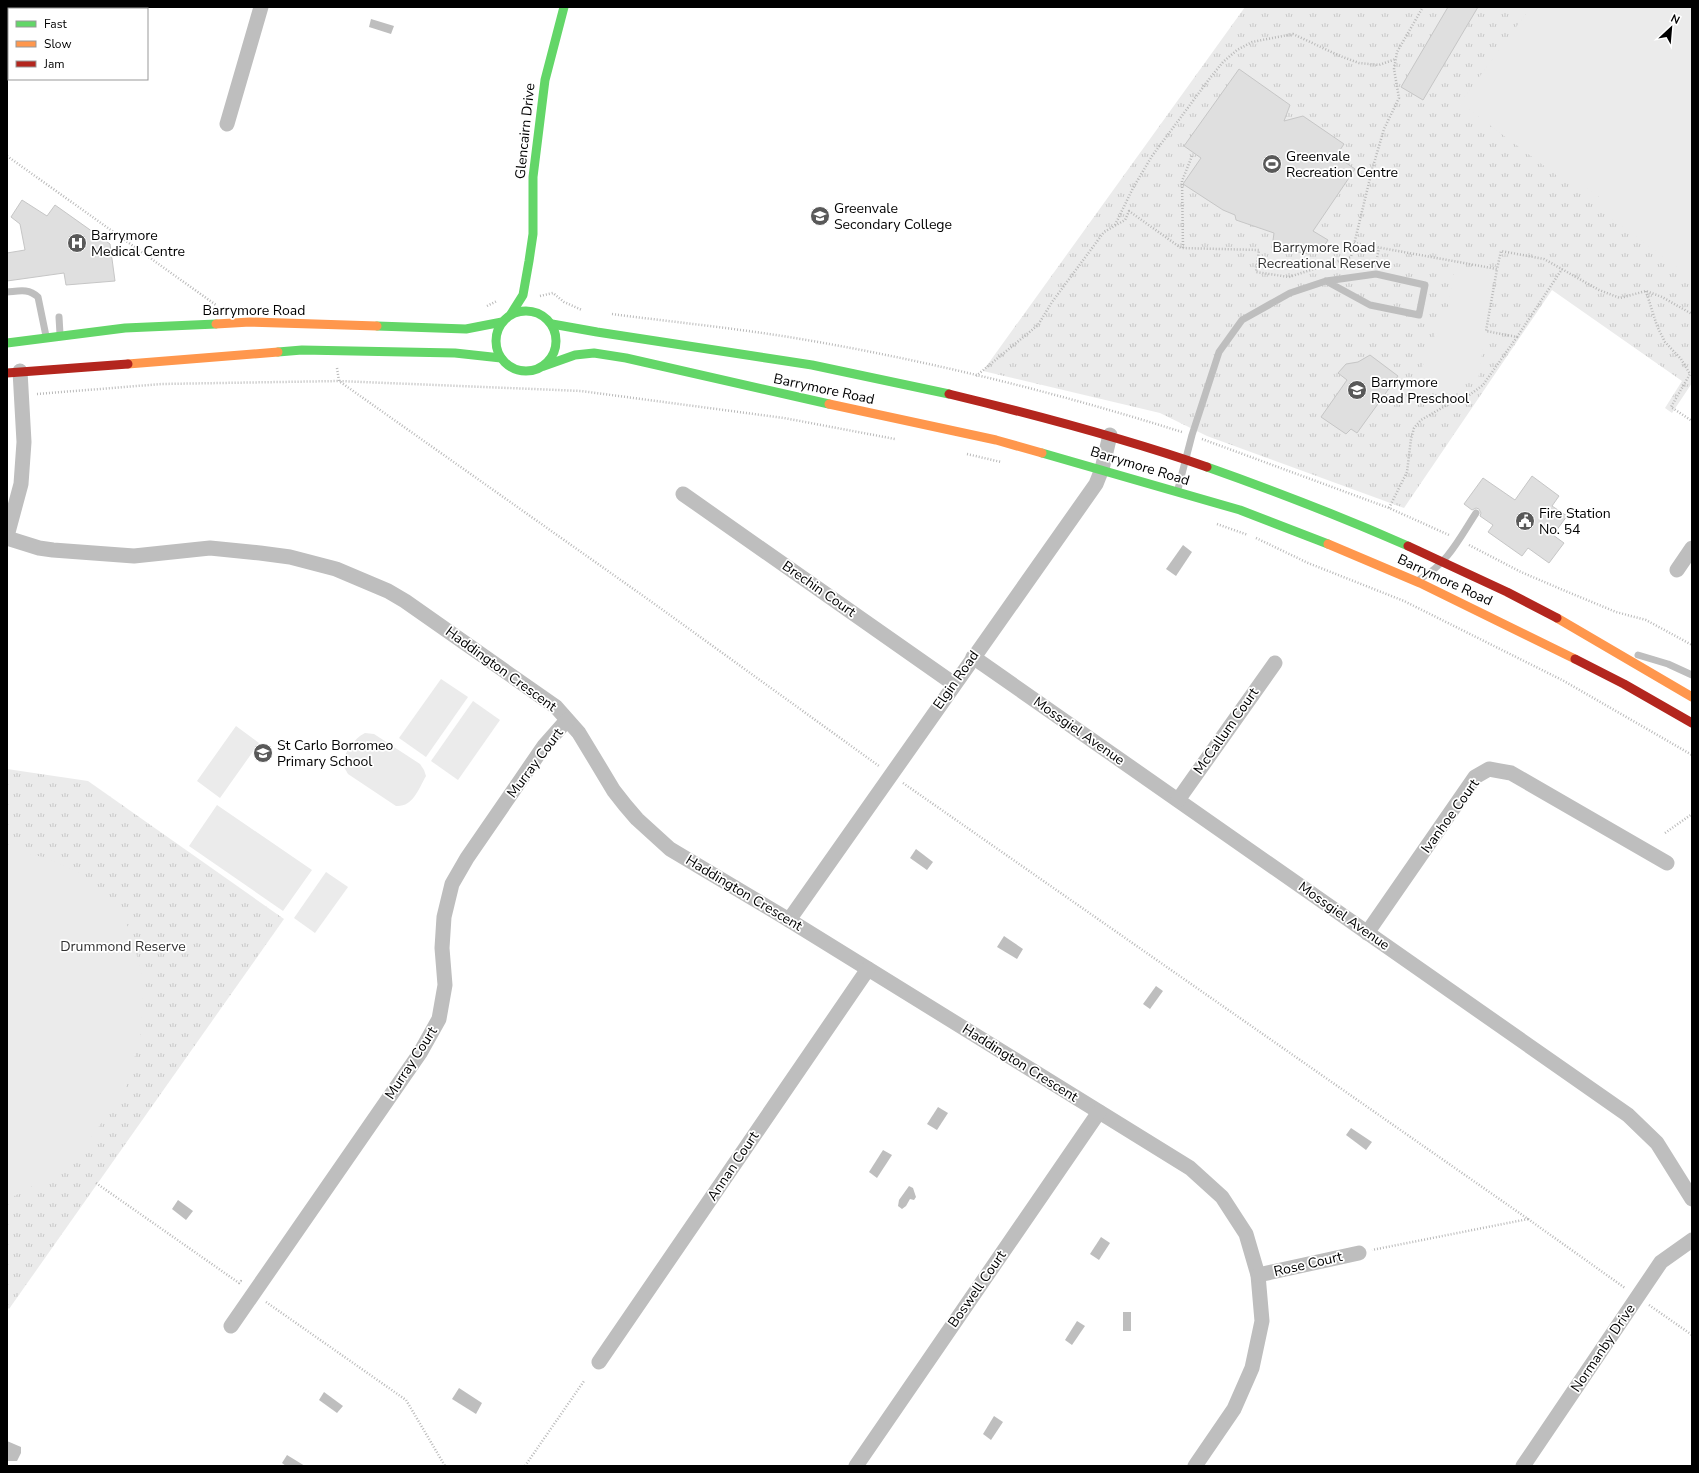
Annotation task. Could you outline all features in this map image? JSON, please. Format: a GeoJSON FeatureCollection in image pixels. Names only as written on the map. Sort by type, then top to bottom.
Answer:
{"type":"FeatureCollection","features":[{"type":"Feature","properties":{"kind":"street"},"geometry":{"type":"LineString","coordinates":[[227,124],[261,7]]}},
{"type":"Feature","properties":{"kind":"street","name":"Glencairn Drive"},"geometry":{"type":"LineString","coordinates":[[511,314],[523,295],[529,261],[533,234],[533,177],[545,80],[564,7]]}},
{"type":"Feature","properties":{"kind":"street","name":"Glencairn Drive"},"geometry":{"type":"LineString","coordinates":[[529,261],[534,299],[542,314]]}},
{"type":"Feature","properties":{"kind":"street"},"geometry":{"type":"LineString","coordinates":[[522,310],[532,311],[542,314],[552,324],[557,342],[554,353],[544,366],[533,371],[520,370],[507,364],[501,358],[496,347],[495,340],[502,322],[511,314],[522,310]]}},
{"type":"Feature","properties":{"kind":"street","name":"Barrymore Road"},"geometry":{"type":"LineString","coordinates":[[7,343],[18,345],[46,338],[126,328],[250,322],[466,329],[502,322]]}},
{"type":"Feature","properties":{"kind":"street","name":"Barrymore Road"},"geometry":{"type":"LineString","coordinates":[[552,324],[574,329],[707,348],[858,374],[996,405],[1110,435],[1330,513],[1444,562],[1508,592],[1607,645],[1692,697]]}},
{"type":"Feature","properties":{"kind":"street"},"geometry":{"type":"LineString","coordinates":[[7,537],[21,484],[24,442],[21,395],[15,369],[302,350],[455,353],[501,358]]}},
{"type":"Feature","properties":{"kind":"street","name":"Barrymore Road"},"geometry":{"type":"LineString","coordinates":[[544,366],[575,355],[594,353],[626,358],[684,373],[996,440],[1102,468],[1177,491],[1262,519],[1328,544],[1415,581],[1624,684],[1692,723]]}},
{"type":"Feature","properties":{"kind":"street","name":"Elgin Road"},"geometry":{"type":"LineString","coordinates":[[789,920],[890,774],[1096,484],[1102,468],[1110,435]]}},
{"type":"Feature","properties":{"kind":"street","name":"Brechin Court"},"geometry":{"type":"LineString","coordinates":[[683,494],[954,684]]}},
{"type":"Feature","properties":{"kind":"street","name":"Haddington Crescent"},"geometry":{"type":"LineString","coordinates":[[7,537],[39,548],[127,555],[210,548],[260,553],[308,561],[336,569],[405,601],[550,702],[586,744],[614,791],[637,819],[670,848],[1190,1168],[1222,1197],[1246,1234],[1258,1275],[1262,1321],[1252,1368],[1234,1409],[1195,1466]]}},
{"type":"Feature","properties":{"kind":"street"},"geometry":{"type":"LineString","coordinates":[[1677,570],[1692,548]]}},
{"type":"Feature","properties":{"kind":"street","name":"Mossgiel Avenue"},"geometry":{"type":"LineString","coordinates":[[973,657],[1628,1115],[1657,1143],[1692,1199]]}},
{"type":"Feature","properties":{"kind":"street","name":"McCallum Court"},"geometry":{"type":"LineString","coordinates":[[1178,800],[1275,663]]}},
{"type":"Feature","properties":{"kind":"street","name":"Murray Court"},"geometry":{"type":"LineString","coordinates":[[231,1326],[420,1054],[439,1019],[445,985],[442,948],[444,917],[452,884],[467,858],[540,753],[567,720]]}},
{"type":"Feature","properties":{"kind":"street","name":"Ivanhoe Court"},"geometry":{"type":"LineString","coordinates":[[1367,933],[1475,777],[1489,769],[1511,773],[1667,863]]}},
{"type":"Feature","properties":{"kind":"street","name":"Annan Court"},"geometry":{"type":"LineString","coordinates":[[599,1362],[868,969]]}},
{"type":"Feature","properties":{"kind":"street","name":"Boswell Court"},"geometry":{"type":"LineString","coordinates":[[856,1466],[1099,1112]]}},
{"type":"Feature","properties":{"kind":"street","name":"Normanby Drive"},"geometry":{"type":"LineString","coordinates":[[1523,1466],[1662,1262],[1692,1240]]}},
{"type":"Feature","properties":{"kind":"street","name":"Rose Court"},"geometry":{"type":"LineString","coordinates":[[1258,1275],[1359,1252]]}},
{"type":"Feature","properties":{"kind":"lane"},"geometry":{"type":"LineString","coordinates":[[1177,491],[1192,435],[1219,352],[1242,320],[1290,293],[1326,282],[1376,274],[1425,285],[1419,315],[1370,305],[1326,282]]}},
{"type":"Feature","properties":{"kind":"lane"},"geometry":{"type":"LineString","coordinates":[[7,292],[26,290],[33,292],[38,297],[46,338]]}},
{"type":"Feature","properties":{"kind":"lane"},"geometry":{"type":"LineString","coordinates":[[59,317],[60,336]]}},
{"type":"Feature","properties":{"kind":"lane"},"geometry":{"type":"LineString","coordinates":[[1415,581],[1444,562],[1476,512]]}},
{"type":"Feature","properties":{"kind":"lane"},"geometry":{"type":"LineString","coordinates":[[1607,645],[1668,664],[1692,675]]}},
{"type":"Feature","properties":{"kind":"path"},"geometry":{"type":"LineString","coordinates":[[976,376],[1038,325],[1052,302],[1104,232],[1124,220],[1129,211],[1183,248],[1259,250],[1256,272],[1289,277],[1351,257],[1372,170],[1384,129],[1399,98],[1394,69],[1397,52],[1423,7]]}},
{"type":"Feature","properties":{"kind":"path"},"geometry":{"type":"LineString","coordinates":[[1115,226],[1133,188],[1152,156],[1210,78],[1237,50],[1252,42],[1293,34],[1359,63],[1379,65],[1396,59]]}},
{"type":"Feature","properties":{"kind":"path"},"geometry":{"type":"LineString","coordinates":[[7,156],[218,306]]}},
{"type":"Feature","properties":{"kind":"path"},"geometry":{"type":"LineString","coordinates":[[1183,248],[1182,181],[1192,156]]}},
{"type":"Feature","properties":{"kind":"path"},"geometry":{"type":"LineString","coordinates":[[1354,243],[1497,269]]}},
{"type":"Feature","properties":{"kind":"path"},"geometry":{"type":"LineString","coordinates":[[1517,337],[1486,332],[1501,251],[1544,259],[1599,290],[1620,298],[1646,291],[1662,297],[1692,314]]}},
{"type":"Feature","properties":{"kind":"path"},"geometry":{"type":"LineString","coordinates":[[1389,508],[1407,472],[1411,439],[1414,428],[1421,420],[1452,402],[1468,396],[1483,385],[1562,269]]}},
{"type":"Feature","properties":{"kind":"path"},"geometry":{"type":"LineString","coordinates":[[1646,291],[1657,326],[1665,342],[1681,358],[1690,374],[1671,407],[1692,421]]}},
{"type":"Feature","properties":{"kind":"path"},"geometry":{"type":"LineString","coordinates":[[337,351],[339,381]]}},
{"type":"Feature","properties":{"kind":"path"},"geometry":{"type":"LineString","coordinates":[[339,381],[649,600],[890,774],[1692,1335]]}},
{"type":"Feature","properties":{"kind":"path"},"geometry":{"type":"LineString","coordinates":[[21,395],[162,384],[339,381],[581,391],[784,418],[898,440]]}},
{"type":"Feature","properties":{"kind":"path"},"geometry":{"type":"LineString","coordinates":[[959,453],[1005,463]]}},
{"type":"Feature","properties":{"kind":"path"},"geometry":{"type":"LineString","coordinates":[[1211,522],[1255,537],[1308,563],[1404,601],[1564,681],[1692,755]]}},
{"type":"Feature","properties":{"kind":"path"},"geometry":{"type":"LineString","coordinates":[[1638,619],[1646,620],[1692,645]]}},
{"type":"Feature","properties":{"kind":"path"},"geometry":{"type":"LineString","coordinates":[[1665,833],[1692,814]]}},
{"type":"Feature","properties":{"kind":"path"},"geometry":{"type":"LineString","coordinates":[[96,1183],[240,1283],[241,1281],[248,1286]]}},
{"type":"Feature","properties":{"kind":"path"},"geometry":{"type":"LineString","coordinates":[[1359,1252],[1528,1219]]}},
{"type":"Feature","properties":{"kind":"path"},"geometry":{"type":"LineString","coordinates":[[261,1298],[406,1400],[445,1466]]}},
{"type":"Feature","properties":{"kind":"path"},"geometry":{"type":"LineString","coordinates":[[525,1466],[584,1381]]}},
{"type":"Feature","properties":{"kind":"green space","name":"Barrymore Road Recreational Reserve"},"geometry":{"type":"Polygon","coordinates":[[[1245,7],[1692,7],[1692,383],[1672,413],[1665,408],[1682,381],[1552,290],[1404,508],[1207,436],[1160,413],[983,371],[1245,7]]]}},
{"type":"Feature","properties":{"kind":"green space"},"geometry":{"type":"Polygon","coordinates":[[[1531,7],[1692,7],[1692,278],[1593,205],[1599,197],[1580,183],[1575,189],[1460,103],[1531,7]]]}},
{"type":"Feature","properties":{"kind":"green space"},"geometry":{"type":"Polygon","coordinates":[[[1455,268],[1494,274],[1478,381],[1467,378],[1441,395],[1422,367],[1431,349],[1437,327],[1446,317],[1455,268]]]}},
{"type":"Feature","properties":{"kind":"green space"},"geometry":{"type":"Polygon","coordinates":[[[441,679],[468,697],[426,757],[399,738],[441,679]]]}},
{"type":"Feature","properties":{"kind":"green space"},"geometry":{"type":"Polygon","coordinates":[[[473,701],[500,720],[458,780],[431,761],[473,701]]]}},
{"type":"Feature","properties":{"kind":"green space"},"geometry":{"type":"Polygon","coordinates":[[[236,726],[259,743],[220,798],[197,781],[236,726]]]}},
{"type":"Feature","properties":{"kind":"green space"},"geometry":{"type":"Polygon","coordinates":[[[365,733],[374,734],[420,764],[424,770],[426,776],[414,797],[407,804],[396,806],[348,774],[344,765],[348,749],[354,741],[365,733]]]}},
{"type":"Feature","properties":{"kind":"green space","name":"Drummond Reserve"},"geometry":{"type":"Polygon","coordinates":[[[7,769],[88,781],[284,919],[9,1309],[7,1307],[7,769]]]}},
{"type":"Feature","properties":{"kind":"green space"},"geometry":{"type":"Polygon","coordinates":[[[217,805],[312,870],[283,911],[189,846],[217,805]]]}},
{"type":"Feature","properties":{"kind":"green space"},"geometry":{"type":"Polygon","coordinates":[[[7,851],[44,857],[80,873],[111,898],[131,932],[143,981],[140,1038],[126,1087],[91,1138],[49,1177],[7,1200],[7,851]]]}},
{"type":"Feature","properties":{"kind":"green space"},"geometry":{"type":"Polygon","coordinates":[[[326,872],[348,887],[315,933],[294,918],[326,872]]]}},
{"type":"Feature","properties":{"kind":"shaded area"},"geometry":{"type":"Polygon","coordinates":[[[371,19],[394,26],[391,34],[369,27],[371,19]]]}},
{"type":"Feature","properties":{"kind":"shaded area"},"geometry":{"type":"Polygon","coordinates":[[[1183,545],[1192,552],[1176,576],[1166,569],[1183,545]]]}},
{"type":"Feature","properties":{"kind":"shaded area"},"geometry":{"type":"Polygon","coordinates":[[[916,849],[933,862],[927,870],[910,858],[916,849]]]}},
{"type":"Feature","properties":{"kind":"shaded area"},"geometry":{"type":"Polygon","coordinates":[[[1004,936],[1023,949],[1017,959],[997,947],[1004,936]]]}},
{"type":"Feature","properties":{"kind":"shaded area"},"geometry":{"type":"Polygon","coordinates":[[[1156,986],[1163,991],[1150,1009],[1143,1004],[1156,986]]]}},
{"type":"Feature","properties":{"kind":"shaded area"},"geometry":{"type":"Polygon","coordinates":[[[938,1107],[948,1113],[937,1130],[927,1124],[938,1107]]]}},
{"type":"Feature","properties":{"kind":"shaded area"},"geometry":{"type":"Polygon","coordinates":[[[1351,1128],[1372,1142],[1366,1150],[1346,1135],[1351,1128]]]}},
{"type":"Feature","properties":{"kind":"shaded area"},"geometry":{"type":"Polygon","coordinates":[[[883,1150],[892,1155],[877,1178],[869,1172],[883,1150]]]}},
{"type":"Feature","properties":{"kind":"shaded area"},"geometry":{"type":"Polygon","coordinates":[[[909,1186],[913,1188],[916,1197],[914,1200],[910,1199],[906,1206],[902,1209],[898,1206],[899,1200],[909,1186]]]}},
{"type":"Feature","properties":{"kind":"shaded area"},"geometry":{"type":"Polygon","coordinates":[[[178,1200],[193,1211],[186,1220],[172,1209],[178,1200]]]}},
{"type":"Feature","properties":{"kind":"shaded area"},"geometry":{"type":"Polygon","coordinates":[[[1101,1237],[1110,1243],[1099,1260],[1090,1254],[1101,1237]]]}},
{"type":"Feature","properties":{"kind":"shaded area"},"geometry":{"type":"Polygon","coordinates":[[[1123,1312],[1131,1312],[1131,1331],[1123,1331],[1123,1312]]]}},
{"type":"Feature","properties":{"kind":"shaded area"},"geometry":{"type":"Polygon","coordinates":[[[1077,1321],[1085,1326],[1072,1345],[1065,1340],[1077,1321]]]}},
{"type":"Feature","properties":{"kind":"shaded area"},"geometry":{"type":"Polygon","coordinates":[[[459,1388],[482,1403],[476,1414],[452,1399],[459,1388]]]}},
{"type":"Feature","properties":{"kind":"shaded area"},"geometry":{"type":"Polygon","coordinates":[[[324,1392],[343,1406],[337,1413],[319,1400],[324,1392]]]}},
{"type":"Feature","properties":{"kind":"shaded area"},"geometry":{"type":"Polygon","coordinates":[[[994,1416],[1003,1422],[991,1440],[983,1434],[994,1416]]]}},
{"type":"Feature","properties":{"kind":"shaded area"},"geometry":{"type":"Polygon","coordinates":[[[7,1441],[21,1447],[21,1453],[17,1461],[7,1461],[7,1441]]]}},
{"type":"Feature","properties":{"kind":"shaded area"},"geometry":{"type":"Polygon","coordinates":[[[287,1455],[305,1466],[286,1466],[282,1463],[287,1455]]]}},
{"type":"Feature","properties":{"kind":"building"},"geometry":{"type":"Polygon","coordinates":[[[1448,7],[1478,7],[1423,100],[1401,87],[1448,7]]]}},
{"type":"Feature","properties":{"kind":"building","name":"Greenvale Recreation Centre"},"geometry":{"type":"Polygon","coordinates":[[[1239,69],[1290,105],[1284,121],[1303,116],[1344,144],[1336,156],[1355,169],[1313,231],[1328,240],[1322,249],[1316,248],[1309,254],[1272,248],[1274,233],[1236,220],[1235,215],[1223,210],[1183,184],[1201,158],[1184,146],[1239,69]]]}},
{"type":"Feature","properties":{"kind":"building","name":"Barrymore Medical Centre"},"geometry":{"type":"Polygon","coordinates":[[[22,200],[47,216],[55,205],[110,244],[115,281],[66,285],[64,273],[7,281],[7,253],[25,250],[20,224],[11,217],[22,200]]]}},
{"type":"Feature","properties":{"kind":"building"},"geometry":{"type":"Polygon","coordinates":[[[1370,355],[1398,376],[1357,433],[1351,429],[1346,434],[1321,417],[1347,380],[1338,373],[1346,364],[1358,362],[1370,355]]]}},
{"type":"Feature","properties":{"kind":"building","name":"Fire Station No. 54"},"geometry":{"type":"Polygon","coordinates":[[[1532,476],[1559,496],[1552,506],[1567,516],[1553,535],[1564,543],[1549,563],[1528,548],[1522,556],[1488,532],[1493,525],[1480,516],[1481,513],[1479,509],[1476,508],[1472,510],[1464,504],[1483,478],[1515,500],[1532,476]]]}},
{"type":"Feature","properties":{"kind":"traffic: fast"},"geometry":{"type":"LineString","coordinates":[[511,314],[523,295],[529,261],[533,234],[533,177],[545,80],[564,7]]}},
{"type":"Feature","properties":{"kind":"traffic: fast"},"geometry":{"type":"LineString","coordinates":[[520,311],[532,311],[543,316],[551,324],[556,335],[556,341],[554,353],[543,366],[532,371],[520,371],[509,366],[501,358],[496,347],[496,335],[501,324],[509,316],[520,311]]}},
{"type":"Feature","properties":{"kind":"traffic: fast"},"geometry":{"type":"LineString","coordinates":[[377,326],[466,329],[502,322]]}},
{"type":"Feature","properties":{"kind":"traffic: fast"},"geometry":{"type":"LineString","coordinates":[[7,343],[125,328],[216,324]]}},
{"type":"Feature","properties":{"kind":"traffic: fast"},"geometry":{"type":"LineString","coordinates":[[552,324],[812,365],[949,394]]}},
{"type":"Feature","properties":{"kind":"traffic: fast"},"geometry":{"type":"LineString","coordinates":[[278,352],[302,350],[455,353],[501,358]]}},
{"type":"Feature","properties":{"kind":"traffic: fast"},"geometry":{"type":"LineString","coordinates":[[544,366],[575,355],[594,353],[626,358],[829,404]]}},
{"type":"Feature","properties":{"kind":"traffic: fast"},"geometry":{"type":"LineString","coordinates":[[1042,453],[1240,510],[1328,544]]}},
{"type":"Feature","properties":{"kind":"traffic: fast"},"geometry":{"type":"LineString","coordinates":[[1207,467],[1258,485],[1408,546]]}},
{"type":"Feature","properties":{"kind":"traffic: slow"},"geometry":{"type":"LineString","coordinates":[[216,324],[250,322],[377,326]]}},
{"type":"Feature","properties":{"kind":"traffic: slow"},"geometry":{"type":"LineString","coordinates":[[128,364],[278,352]]}},
{"type":"Feature","properties":{"kind":"traffic: slow"},"geometry":{"type":"LineString","coordinates":[[829,404],[996,440],[1042,453]]}},
{"type":"Feature","properties":{"kind":"traffic: slow"},"geometry":{"type":"LineString","coordinates":[[1328,544],[1420,583],[1575,659]]}},
{"type":"Feature","properties":{"kind":"traffic: slow"},"geometry":{"type":"LineString","coordinates":[[1557,618],[1692,697]]}},
{"type":"Feature","properties":{"kind":"traffic: jam"},"geometry":{"type":"LineString","coordinates":[[7,373],[128,364]]}},
{"type":"Feature","properties":{"kind":"traffic: jam"},"geometry":{"type":"LineString","coordinates":[[949,394],[1014,410],[1143,446],[1207,467]]}},
{"type":"Feature","properties":{"kind":"traffic: jam"},"geometry":{"type":"LineString","coordinates":[[1408,546],[1507,592],[1557,618]]}},
{"type":"Feature","properties":{"kind":"traffic: jam"},"geometry":{"type":"LineString","coordinates":[[1575,659],[1624,684],[1692,723]]}},
{"type":"Feature","properties":{"kind":"place","name":"Greenvale Recreation Centre"},"geometry":{"type":"Point","coordinates":[1272,164]}},
{"type":"Feature","properties":{"kind":"place","name":"Greenvale Secondary College"},"geometry":{"type":"Point","coordinates":[820,216]}},
{"type":"Feature","properties":{"kind":"place","name":"Barrymore Medical Centre"},"geometry":{"type":"Point","coordinates":[77,243]}},
{"type":"Feature","properties":{"kind":"place","name":"Barrymore Road Preschool"},"geometry":{"type":"Point","coordinates":[1357,390]}},
{"type":"Feature","properties":{"kind":"place","name":"Fire Station No. 54"},"geometry":{"type":"Point","coordinates":[1525,521]}},
{"type":"Feature","properties":{"kind":"place","name":"St Carlo Borromeo Primary School"},"geometry":{"type":"Point","coordinates":[263,753]}}]}
